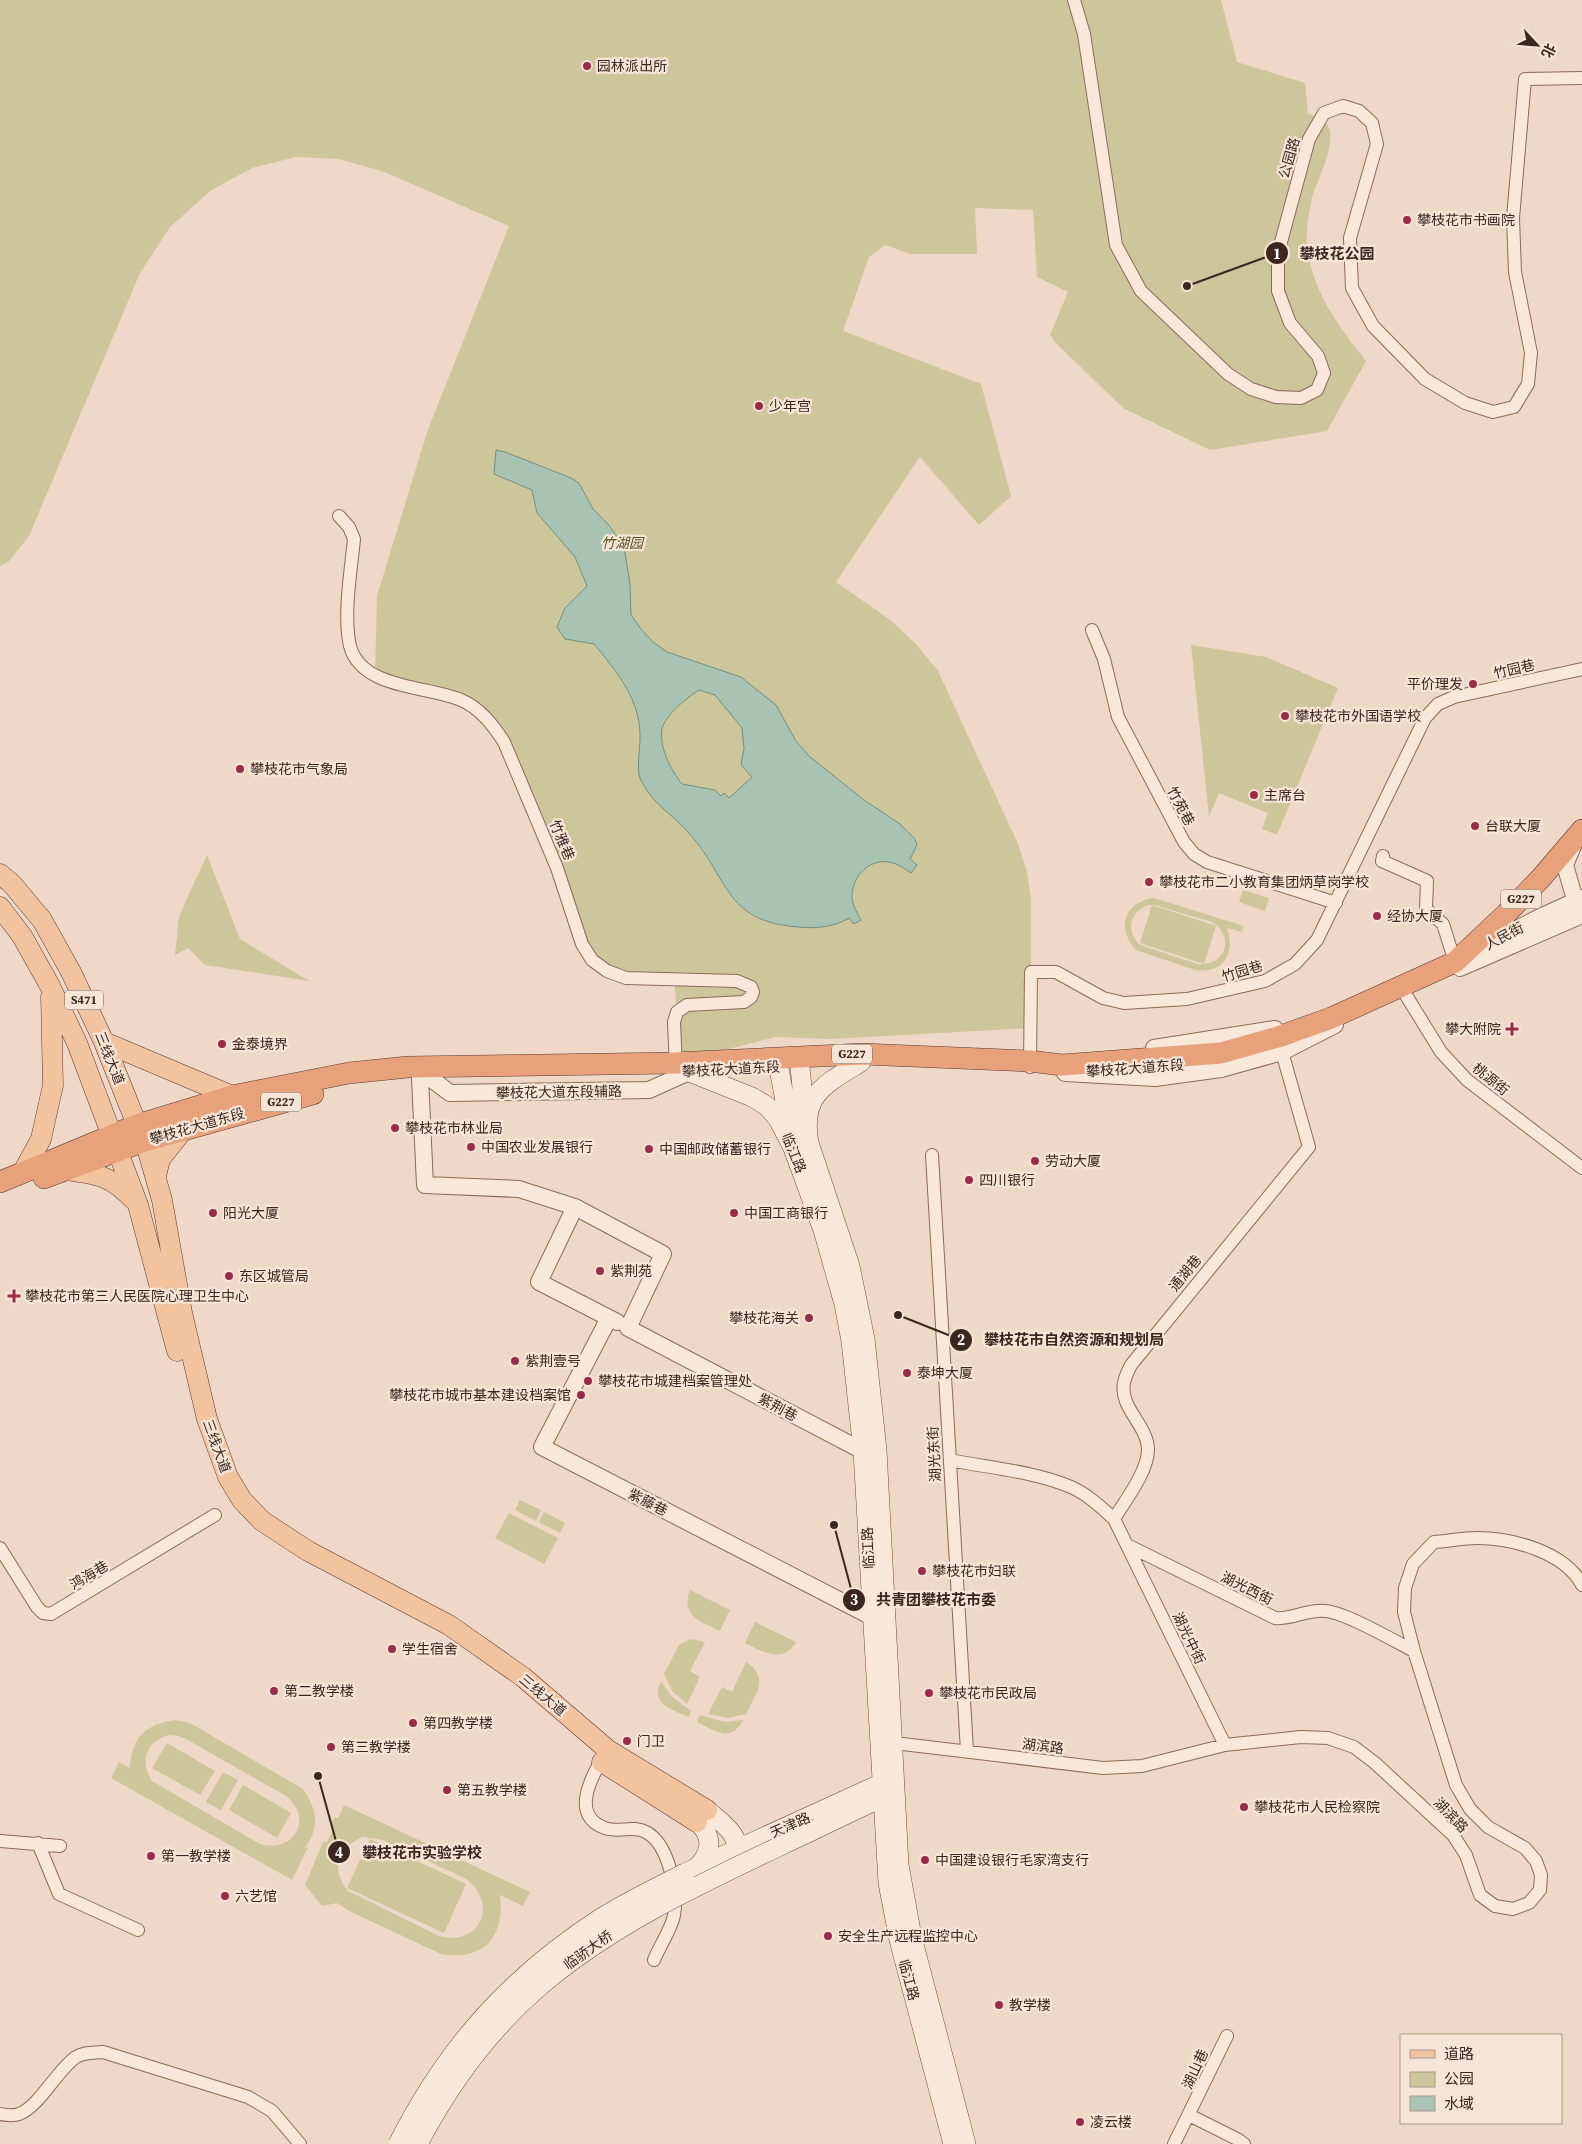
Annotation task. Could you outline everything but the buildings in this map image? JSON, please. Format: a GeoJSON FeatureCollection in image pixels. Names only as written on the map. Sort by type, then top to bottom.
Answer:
{"type":"FeatureCollection","features":[{"type":"Feature","properties":{"kind":"highway","name":"G227"},"geometry":{"type":"LineString","coordinates":[[1457,965],[1482,947],[1523,910],[1565,865],[1581,835]]}},
{"type":"Feature","properties":{"kind":"highway","name":"G227"},"geometry":{"type":"LineString","coordinates":[[1457,965],[1581,835]]}},
{"type":"Feature","properties":{"kind":"highway","name":"攀枝花大道东段"},"geometry":{"type":"LineString","coordinates":[[141,1133],[183,1130],[348,1085],[425,1078],[680,1069],[799,1061],[862,1054],[1030,1065],[1062,1069],[1221,1052],[1333,1022],[1404,992],[1457,965]]}},
{"type":"Feature","properties":{"kind":"highway","name":"攀枝花大道东段"},"geometry":{"type":"LineString","coordinates":[[1333,1022],[1457,965]]}},
{"type":"Feature","properties":{"kind":"highway","name":"攀枝花大道东段"},"geometry":{"type":"LineString","coordinates":[[799,1061],[1030,1065]]}},
{"type":"Feature","properties":{"kind":"highway","name":"攀枝花大道东段"},"geometry":{"type":"LineString","coordinates":[[0,1182],[23,1172],[141,1133],[232,1096],[349,1073],[408,1067],[680,1069]]}},
{"type":"Feature","properties":{"kind":"highway","name":"攀枝花大道东段"},"geometry":{"type":"LineString","coordinates":[[0,1195],[66,1170],[116,1142]]}},
{"type":"Feature","properties":{"kind":"main road","name":"三线大道"},"geometry":{"type":"LineString","coordinates":[[0,874],[12,884],[42,920],[71,972],[104,1042],[141,1133],[162,1200],[175,1314]]}},
{"type":"Feature","properties":{"kind":"main road","name":"三线大道"},"geometry":{"type":"LineString","coordinates":[[0,907],[22,936],[50,986],[77,1043],[116,1142],[138,1205],[175,1314],[207,1419],[228,1477],[242,1500],[262,1521],[356,1583],[449,1625],[481,1646],[523,1677],[604,1756],[702,1816]]}},
{"type":"Feature","properties":{"kind":"main road"},"geometry":{"type":"LineString","coordinates":[[23,1172],[41,1139],[53,1085],[50,986]]}},
{"type":"Feature","properties":{"kind":"main road"},"geometry":{"type":"LineString","coordinates":[[104,1042],[232,1096]]}},
{"type":"Feature","properties":{"kind":"main road"},"geometry":{"type":"LineString","coordinates":[[799,1061],[806,1127]]}},
{"type":"Feature","properties":{"kind":"main road"},"geometry":{"type":"LineString","coordinates":[[778,1062],[794,1148]]}},
{"type":"Feature","properties":{"kind":"main road","name":"临江路"},"geometry":{"type":"LineString","coordinates":[[861,1062],[820,1089],[812,1100],[807,1113],[806,1127],[809,1143],[850,1266],[859,1302],[865,1339],[888,1788],[888,1883],[894,1916],[953,2144]]}},
{"type":"Feature","properties":{"kind":"main road","name":"临江路"},"geometry":{"type":"LineString","coordinates":[[680,1069],[736,1089],[766,1106],[778,1119],[794,1148],[823,1230],[844,1304],[870,1451]]}},
{"type":"Feature","properties":{"kind":"main road"},"geometry":{"type":"LineString","coordinates":[[156,1176],[160,1159],[183,1130]]}},
{"type":"Feature","properties":{"kind":"main road"},"geometry":{"type":"LineString","coordinates":[[66,1170],[89,1173],[110,1179],[123,1188],[138,1205]]}},
{"type":"Feature","properties":{"kind":"main road","name":"临江路"},"geometry":{"type":"LineString","coordinates":[[888,1788],[907,1913],[966,2144]]}},
{"type":"Feature","properties":{"kind":"main road","name":"临骄大桥"},"geometry":{"type":"LineString","coordinates":[[418,2144],[449,2091],[475,2053],[506,2018],[539,1987],[574,1959],[612,1933],[733,1860],[818,1828],[888,1788]]}},
{"type":"Feature","properties":{"kind":"main road","name":"天津路"},"geometry":{"type":"LineString","coordinates":[[692,1869],[733,1860],[779,1830],[888,1788]]}},
{"type":"Feature","properties":{"kind":"main road"},"geometry":{"type":"LineString","coordinates":[[702,1816],[751,1833],[779,1830]]}},
{"type":"Feature","properties":{"kind":"main road"},"geometry":{"type":"LineString","coordinates":[[702,1816],[728,1828],[737,1841],[733,1860]]}},
{"type":"Feature","properties":{"kind":"main road"},"geometry":{"type":"LineString","coordinates":[[692,1869],[708,1853],[710,1841],[702,1816]]}},
{"type":"Feature","properties":{"kind":"main road","name":"临骄大桥"},"geometry":{"type":"LineString","coordinates":[[398,2144],[434,2081],[460,2043],[492,2006],[526,1974],[563,1944],[602,1918],[692,1869]]}},
{"type":"Feature","properties":{"kind":"street","name":"公园路"},"geometry":{"type":"LineString","coordinates":[[1074,0],[1084,34],[1116,245],[1141,290],[1228,374],[1251,389],[1276,397],[1301,398],[1317,390],[1324,373],[1318,356],[1290,323],[1278,291],[1278,254],[1309,139],[1324,113],[1343,106],[1359,111],[1372,123],[1377,144],[1350,238],[1352,288],[1373,326],[1425,379],[1465,403],[1492,412],[1514,407],[1528,384],[1531,353],[1515,272],[1513,218],[1525,79],[1582,78]]}},
{"type":"Feature","properties":{"kind":"street","name":"竹雅巷"},"geometry":{"type":"LineString","coordinates":[[339,516],[349,527],[354,539],[347,624],[350,647],[359,663],[375,675],[395,683],[461,700],[479,711],[493,726],[504,742],[557,868],[582,944],[592,960],[607,971],[626,978],[737,981],[751,987],[753,992],[751,997],[744,1002],[687,1005],[678,1012],[674,1022],[680,1069]]}},
{"type":"Feature","properties":{"kind":"street","name":"竹苑巷"},"geometry":{"type":"LineString","coordinates":[[1092,630],[1104,659],[1118,717],[1184,842],[1194,854],[1224,868],[1336,903]]}},
{"type":"Feature","properties":{"kind":"street","name":"竹园巷"},"geometry":{"type":"LineString","coordinates":[[1030,1065],[1031,972],[1056,972],[1103,998],[1124,1003],[1187,999],[1226,992],[1265,981],[1295,964],[1318,940],[1425,718],[1438,704],[1454,697],[1582,669]]}},
{"type":"Feature","properties":{"kind":"street"},"geometry":{"type":"LineString","coordinates":[[1383,856],[1382,861],[1427,881],[1426,910],[1443,924],[1457,965]]}},
{"type":"Feature","properties":{"kind":"street"},"geometry":{"type":"LineString","coordinates":[[1565,865],[1580,910]]}},
{"type":"Feature","properties":{"kind":"street","name":"人民街"},"geometry":{"type":"LineString","coordinates":[[1457,965],[1580,910]]}},
{"type":"Feature","properties":{"kind":"street","name":"人民街"},"geometry":{"type":"LineString","coordinates":[[1482,947],[1580,910]]}},
{"type":"Feature","properties":{"kind":"street","name":"桃源街"},"geometry":{"type":"LineString","coordinates":[[1404,992],[1441,1052],[1467,1080],[1582,1168]]}},
{"type":"Feature","properties":{"kind":"street","name":"G227"},"geometry":{"type":"LineString","coordinates":[[1062,1069],[1154,1078],[1221,1069],[1282,1052],[1333,1022]]}},
{"type":"Feature","properties":{"kind":"street","name":"通湖巷"},"geometry":{"type":"LineString","coordinates":[[1114,1519],[1141,1472],[1148,1451],[1144,1430],[1127,1404],[1124,1385],[1130,1365],[1309,1147],[1282,1052]]}},
{"type":"Feature","properties":{"kind":"street"},"geometry":{"type":"LineString","coordinates":[[425,1078],[425,1185],[519,1189],[575,1207],[663,1254],[628,1328]]}},
{"type":"Feature","properties":{"kind":"street","name":"湖光东街"},"geometry":{"type":"LineString","coordinates":[[932,1155],[968,1751]]}},
{"type":"Feature","properties":{"kind":"street","name":"紫荆巷"},"geometry":{"type":"LineString","coordinates":[[575,1207],[539,1282],[870,1451]]}},
{"type":"Feature","properties":{"kind":"street","name":"紫藤巷"},"geometry":{"type":"LineString","coordinates":[[609,1318],[542,1447],[879,1617]]}},
{"type":"Feature","properties":{"kind":"street"},"geometry":{"type":"LineString","coordinates":[[950,1460],[1040,1478],[1071,1487],[1095,1501],[1114,1519]]}},
{"type":"Feature","properties":{"kind":"street","name":"鸿海巷"},"geometry":{"type":"LineString","coordinates":[[0,1548],[37,1607],[43,1613],[51,1614],[216,1515]]}},
{"type":"Feature","properties":{"kind":"street","name":"湖光中街"},"geometry":{"type":"LineString","coordinates":[[1114,1519],[1225,1745]]}},
{"type":"Feature","properties":{"kind":"street","name":"湖滨路"},"geometry":{"type":"LineString","coordinates":[[886,1741],[1103,1768],[1142,1766],[1225,1745],[1301,1737],[1328,1738],[1354,1747],[1375,1763],[1453,1835],[1466,1855],[1480,1895],[1495,1906],[1513,1909],[1529,1903],[1540,1890],[1541,1875],[1536,1861],[1525,1848],[1488,1827],[1470,1809],[1456,1786],[1404,1612],[1405,1588],[1414,1564],[1434,1542],[1477,1538],[1515,1543],[1557,1557],[1578,1576],[1582,1585]]}},
{"type":"Feature","properties":{"kind":"street","name":"湖光西街"},"geometry":{"type":"LineString","coordinates":[[1127,1545],[1275,1618],[1286,1620],[1309,1613],[1324,1611],[1340,1615],[1414,1650]]}},
{"type":"Feature","properties":{"kind":"street"},"geometry":{"type":"LineString","coordinates":[[604,1756],[586,1791],[586,1807],[593,1821],[605,1828],[618,1830],[632,1828],[646,1832],[657,1840],[667,1862],[675,1902],[674,1917],[654,1960]]}},
{"type":"Feature","properties":{"kind":"street"},"geometry":{"type":"LineString","coordinates":[[0,1841],[60,1846]]}},
{"type":"Feature","properties":{"kind":"street"},"geometry":{"type":"LineString","coordinates":[[38,1844],[58,1894],[138,1930]]}},
{"type":"Feature","properties":{"kind":"street","name":"湖山巷"},"geometry":{"type":"LineString","coordinates":[[1174,2144],[1227,2036]]}},
{"type":"Feature","properties":{"kind":"street"},"geometry":{"type":"LineString","coordinates":[[0,2114],[19,2114],[33,2104],[66,2066],[77,2057],[88,2053],[103,2052],[248,2096],[272,2112],[300,2144]]}},
{"type":"Feature","properties":{"kind":"street"},"geometry":{"type":"LineString","coordinates":[[1189,2116],[1237,2138],[1244,2144]]}},
{"type":"Feature","properties":{"kind":"green space","name":"竹湖园"},"geometry":{"type":"Polygon","coordinates":[[[0,0],[1221,0],[1237,62],[1305,83],[1308,114],[1326,122],[1330,135],[1328,153],[1312,198],[1307,226],[1309,260],[1320,292],[1336,321],[1366,361],[1327,431],[1210,450],[1123,408],[1050,335],[1068,292],[1037,277],[1033,210],[975,208],[977,254],[910,254],[885,245],[869,257],[843,331],[981,384],[1011,496],[979,525],[920,457],[836,582],[889,619],[916,644],[938,671],[1018,844],[1027,872],[1031,900],[1031,1028],[830,1039],[776,1037],[674,1063],[677,1012],[674,980],[626,978],[592,960],[504,742],[479,711],[375,675],[377,596],[427,432],[509,226],[382,171],[338,159],[296,157],[252,168],[210,191],[170,227],[140,273],[29,536],[9,561],[0,566],[0,0]]]}},
{"type":"Feature","properties":{"kind":"green space"},"geometry":{"type":"Polygon","coordinates":[[[1191,645],[1266,657],[1338,688],[1277,835],[1262,829],[1268,813],[1219,793],[1209,817],[1191,645]]]}},
{"type":"Feature","properties":{"kind":"green space"},"geometry":{"type":"Polygon","coordinates":[[[207,855],[240,939],[309,981],[205,965],[188,948],[175,955],[179,916],[207,855]]]}},
{"type":"Feature","properties":{"kind":"green space"},"geometry":{"type":"Polygon","coordinates":[[[1243,890],[1269,898],[1265,911],[1239,902],[1243,890]]]}},
{"type":"Feature","properties":{"kind":"green space"},"geometry":{"type":"Polygon","coordinates":[[[1154,898],[1244,926],[1242,932],[1227,928],[1230,946],[1225,960],[1220,965],[1213,969],[1195,970],[1136,950],[1130,942],[1126,933],[1126,917],[1130,910],[1144,900],[1154,898]],[[1148,905],[1142,908],[1133,917],[1131,928],[1140,945],[1197,964],[1207,964],[1215,961],[1224,950],[1224,935],[1212,922],[1155,905],[1148,905]]]}},
{"type":"Feature","properties":{"kind":"green space"},"geometry":{"type":"Polygon","coordinates":[[[1152,905],[1216,926],[1204,964],[1140,943],[1152,905]]]}},
{"type":"Feature","properties":{"kind":"green space"},"geometry":{"type":"Polygon","coordinates":[[[520,1500],[541,1510],[536,1521],[515,1510],[520,1500]]]}},
{"type":"Feature","properties":{"kind":"green space"},"geometry":{"type":"Polygon","coordinates":[[[544,1512],[565,1523],[560,1533],[539,1522],[544,1512]]]}},
{"type":"Feature","properties":{"kind":"green space"},"geometry":{"type":"Polygon","coordinates":[[[509,1513],[558,1538],[544,1564],[495,1538],[509,1513]]]}},
{"type":"Feature","properties":{"kind":"green space"},"geometry":{"type":"Polygon","coordinates":[[[690,1590],[730,1610],[720,1631],[700,1621],[690,1612],[688,1599],[690,1590]]]}},
{"type":"Feature","properties":{"kind":"green space"},"geometry":{"type":"Polygon","coordinates":[[[755,1622],[796,1642],[791,1649],[779,1654],[772,1654],[745,1643],[755,1622]]]}},
{"type":"Feature","properties":{"kind":"green space"},"geometry":{"type":"Polygon","coordinates":[[[690,1639],[705,1642],[690,1671],[700,1677],[687,1704],[672,1691],[664,1674],[679,1645],[690,1639]]]}},
{"type":"Feature","properties":{"kind":"green space"},"geometry":{"type":"Polygon","coordinates":[[[746,1662],[758,1674],[759,1686],[746,1714],[728,1718],[708,1714],[722,1687],[732,1692],[746,1662]]]}},
{"type":"Feature","properties":{"kind":"green space"},"geometry":{"type":"Polygon","coordinates":[[[661,1681],[671,1696],[691,1711],[689,1717],[669,1708],[660,1700],[658,1689],[661,1681]]]}},
{"type":"Feature","properties":{"kind":"green space"},"geometry":{"type":"Polygon","coordinates":[[[700,1715],[725,1722],[743,1720],[733,1732],[722,1733],[697,1722],[700,1715]]]}},
{"type":"Feature","properties":{"kind":"green space"},"geometry":{"type":"Polygon","coordinates":[[[176,1720],[190,1723],[303,1789],[312,1804],[315,1827],[304,1849],[308,1847],[292,1880],[111,1778],[119,1762],[130,1768],[134,1748],[142,1734],[148,1729],[176,1720]],[[169,1735],[161,1738],[150,1747],[147,1753],[146,1767],[152,1781],[260,1844],[272,1846],[282,1844],[291,1839],[299,1823],[299,1814],[286,1796],[178,1736],[169,1735]]]}},
{"type":"Feature","properties":{"kind":"green space"},"geometry":{"type":"Polygon","coordinates":[[[167,1743],[215,1771],[200,1795],[152,1768],[167,1743]]]}},
{"type":"Feature","properties":{"kind":"green space"},"geometry":{"type":"Polygon","coordinates":[[[223,1772],[238,1780],[221,1810],[206,1802],[223,1772]]]}},
{"type":"Feature","properties":{"kind":"green space"},"geometry":{"type":"Polygon","coordinates":[[[243,1785],[291,1813],[277,1838],[229,1810],[243,1785]]]}},
{"type":"Feature","properties":{"kind":"green space"},"geometry":{"type":"Polygon","coordinates":[[[344,1805],[530,1892],[523,1906],[500,1895],[501,1910],[495,1934],[480,1949],[469,1954],[441,1954],[349,1911],[337,1903],[322,1906],[305,1885],[323,1842],[327,1842],[334,1828],[331,1825],[334,1818],[338,1818],[344,1805]],[[363,1837],[354,1841],[342,1853],[338,1867],[339,1875],[348,1891],[439,1936],[453,1938],[465,1935],[474,1929],[480,1921],[483,1911],[482,1900],[476,1889],[466,1879],[383,1840],[363,1837]]]}},
{"type":"Feature","properties":{"kind":"green space"},"geometry":{"type":"Polygon","coordinates":[[[370,1839],[466,1884],[444,1933],[347,1888],[370,1839]]]}},
{"type":"Feature","properties":{"kind":"water"},"geometry":{"type":"Polygon","coordinates":[[[496,450],[571,478],[579,483],[593,509],[608,524],[624,547],[630,584],[631,615],[653,642],[667,652],[741,677],[776,705],[796,741],[809,756],[864,800],[900,824],[915,839],[917,845],[910,859],[917,865],[911,873],[893,863],[877,862],[870,865],[859,875],[855,882],[852,898],[854,907],[861,920],[854,924],[849,918],[824,927],[811,928],[773,923],[755,916],[741,906],[730,894],[701,848],[681,824],[650,795],[640,778],[638,768],[639,720],[631,696],[618,674],[594,644],[565,639],[557,627],[565,608],[587,586],[575,557],[537,513],[532,490],[494,474],[496,450]],[[699,690],[678,707],[664,724],[662,744],[670,765],[682,784],[715,790],[721,796],[724,793],[729,798],[752,777],[741,765],[744,748],[742,728],[715,695],[699,690]]]}},
{"type":"Feature","properties":{"kind":"place","name":"园林派出所"},"geometry":{"type":"Point","coordinates":[587,66]}},
{"type":"Feature","properties":{"kind":"place","name":"攀枝花市书画院"},"geometry":{"type":"Point","coordinates":[1407,220]}},
{"type":"Feature","properties":{"kind":"place","name":"攀枝花公园"},"geometry":{"type":"Point","coordinates":[1187,286]}},
{"type":"Feature","properties":{"kind":"place","name":"少年宫"},"geometry":{"type":"Point","coordinates":[759,406]}},
{"type":"Feature","properties":{"kind":"place","name":"平价理发"},"geometry":{"type":"Point","coordinates":[1473,684]}},
{"type":"Feature","properties":{"kind":"place","name":"攀枝花市外国语学校"},"geometry":{"type":"Point","coordinates":[1285,716]}},
{"type":"Feature","properties":{"kind":"place","name":"攀枝花市气象局"},"geometry":{"type":"Point","coordinates":[240,769]}},
{"type":"Feature","properties":{"kind":"place","name":"主席台"},"geometry":{"type":"Point","coordinates":[1254,795]}},
{"type":"Feature","properties":{"kind":"place","name":"台联大厦"},"geometry":{"type":"Point","coordinates":[1475,826]}},
{"type":"Feature","properties":{"kind":"place","name":"攀枝花市二小教育集团炳草岗学校"},"geometry":{"type":"Point","coordinates":[1149,882]}},
{"type":"Feature","properties":{"kind":"place","name":"经协大厦"},"geometry":{"type":"Point","coordinates":[1377,916]}},
{"type":"Feature","properties":{"kind":"place","name":"攀大附院"},"geometry":{"type":"Point","coordinates":[1512,1029]}},
{"type":"Feature","properties":{"kind":"place","name":"金泰境界"},"geometry":{"type":"Point","coordinates":[222,1044]}},
{"type":"Feature","properties":{"kind":"place","name":"攀枝花市林业局"},"geometry":{"type":"Point","coordinates":[395,1128]}},
{"type":"Feature","properties":{"kind":"place","name":"中国农业发展银行"},"geometry":{"type":"Point","coordinates":[471,1147]}},
{"type":"Feature","properties":{"kind":"place","name":"中国邮政储蓄银行"},"geometry":{"type":"Point","coordinates":[649,1149]}},
{"type":"Feature","properties":{"kind":"place","name":"劳动大厦"},"geometry":{"type":"Point","coordinates":[1035,1161]}},
{"type":"Feature","properties":{"kind":"place","name":"四川银行"},"geometry":{"type":"Point","coordinates":[969,1180]}},
{"type":"Feature","properties":{"kind":"place","name":"阳光大厦"},"geometry":{"type":"Point","coordinates":[213,1213]}},
{"type":"Feature","properties":{"kind":"place","name":"中国工商银行"},"geometry":{"type":"Point","coordinates":[734,1213]}},
{"type":"Feature","properties":{"kind":"place","name":"紫荆苑"},"geometry":{"type":"Point","coordinates":[600,1271]}},
{"type":"Feature","properties":{"kind":"place","name":"东区城管局"},"geometry":{"type":"Point","coordinates":[229,1276]}},
{"type":"Feature","properties":{"kind":"place","name":"攀枝花市第三人民医院心理卫生中心"},"geometry":{"type":"Point","coordinates":[14,1296]}},
{"type":"Feature","properties":{"kind":"place","name":"攀枝花市自然资源和规划局"},"geometry":{"type":"Point","coordinates":[898,1315]}},
{"type":"Feature","properties":{"kind":"place","name":"攀枝花海关"},"geometry":{"type":"Point","coordinates":[809,1318]}},
{"type":"Feature","properties":{"kind":"place","name":"紫荆壹号"},"geometry":{"type":"Point","coordinates":[515,1361]}},
{"type":"Feature","properties":{"kind":"place","name":"泰坤大厦"},"geometry":{"type":"Point","coordinates":[907,1373]}},
{"type":"Feature","properties":{"kind":"place","name":"攀枝花市城建档案管理处"},"geometry":{"type":"Point","coordinates":[588,1381]}},
{"type":"Feature","properties":{"kind":"place","name":"攀枝花市城市基本建设档案馆"},"geometry":{"type":"Point","coordinates":[581,1395]}},
{"type":"Feature","properties":{"kind":"place","name":"共青团攀枝花市委"},"geometry":{"type":"Point","coordinates":[834,1525]}},
{"type":"Feature","properties":{"kind":"place","name":"攀枝花市妇联"},"geometry":{"type":"Point","coordinates":[922,1571]}},
{"type":"Feature","properties":{"kind":"place","name":"学生宿舍"},"geometry":{"type":"Point","coordinates":[392,1649]}},
{"type":"Feature","properties":{"kind":"place","name":"第二教学楼"},"geometry":{"type":"Point","coordinates":[274,1691]}},
{"type":"Feature","properties":{"kind":"place","name":"攀枝花市民政局"},"geometry":{"type":"Point","coordinates":[929,1693]}},
{"type":"Feature","properties":{"kind":"place","name":"第四教学楼"},"geometry":{"type":"Point","coordinates":[413,1723]}},
{"type":"Feature","properties":{"kind":"place","name":"门卫"},"geometry":{"type":"Point","coordinates":[627,1741]}},
{"type":"Feature","properties":{"kind":"place","name":"第三教学楼"},"geometry":{"type":"Point","coordinates":[331,1747]}},
{"type":"Feature","properties":{"kind":"place","name":"攀枝花市实验学校"},"geometry":{"type":"Point","coordinates":[318,1776]}},
{"type":"Feature","properties":{"kind":"place","name":"第五教学楼"},"geometry":{"type":"Point","coordinates":[447,1790]}},
{"type":"Feature","properties":{"kind":"place","name":"攀枝花市人民检察院"},"geometry":{"type":"Point","coordinates":[1244,1807]}},
{"type":"Feature","properties":{"kind":"place","name":"第一教学楼"},"geometry":{"type":"Point","coordinates":[151,1856]}},
{"type":"Feature","properties":{"kind":"place","name":"中国建设银行毛家湾支行"},"geometry":{"type":"Point","coordinates":[925,1860]}},
{"type":"Feature","properties":{"kind":"place","name":"六艺馆"},"geometry":{"type":"Point","coordinates":[225,1896]}},
{"type":"Feature","properties":{"kind":"place","name":"安全生产远程监控中心"},"geometry":{"type":"Point","coordinates":[828,1936]}},
{"type":"Feature","properties":{"kind":"place","name":"教学楼"},"geometry":{"type":"Point","coordinates":[999,2005]}},
{"type":"Feature","properties":{"kind":"place","name":"凌云楼"},"geometry":{"type":"Point","coordinates":[1080,2122]}}]}
